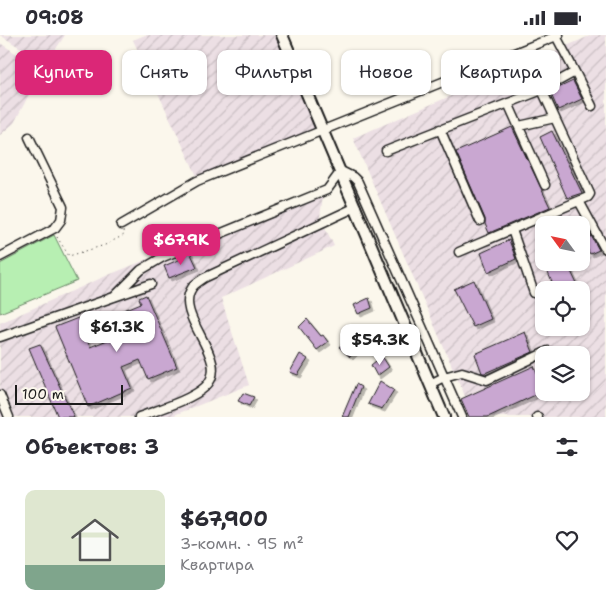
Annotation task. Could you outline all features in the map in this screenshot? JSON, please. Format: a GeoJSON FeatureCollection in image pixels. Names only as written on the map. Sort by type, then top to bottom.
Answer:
{"type":"FeatureCollection","features":[{"type":"Feature","properties":{"kind":"main road"},"geometry":{"type":"LineString","coordinates":[[282,35],[444,417]]}},
{"type":"Feature","properties":{"kind":"street"},"geometry":{"type":"LineString","coordinates":[[121,225],[197,181],[558,36],[592,106]]}},
{"type":"Feature","properties":{"kind":"street"},"geometry":{"type":"LineString","coordinates":[[560,80],[575,72]]}},
{"type":"Feature","properties":{"kind":"street"},"geometry":{"type":"LineString","coordinates":[[386,151],[527,95]]}},
{"type":"Feature","properties":{"kind":"street"},"geometry":{"type":"LineString","coordinates":[[459,252],[588,197],[590,193],[545,95]]}},
{"type":"Feature","properties":{"kind":"street"},"geometry":{"type":"LineString","coordinates":[[508,103],[545,185]]}},
{"type":"Feature","properties":{"kind":"street"},"geometry":{"type":"LineString","coordinates":[[519,126],[555,118]]}},
{"type":"Feature","properties":{"kind":"street"},"geometry":{"type":"LineString","coordinates":[[440,129],[480,221]]}},
{"type":"Feature","properties":{"kind":"street"},"geometry":{"type":"LineString","coordinates":[[0,257],[52,230],[62,220],[63,207],[29,137]]}},
{"type":"Feature","properties":{"kind":"street"},"geometry":{"type":"LineString","coordinates":[[114,297],[141,270],[163,257],[327,190],[341,171],[358,182],[462,417]]}},
{"type":"Feature","properties":{"kind":"street"},"geometry":{"type":"LineString","coordinates":[[579,201],[606,249]]}},
{"type":"Feature","properties":{"kind":"street"},"geometry":{"type":"LineString","coordinates":[[138,417],[196,394],[212,378],[213,367],[210,357],[189,311],[188,300],[192,287],[204,278],[356,207]]}},
{"type":"Feature","properties":{"kind":"street"},"geometry":{"type":"LineString","coordinates":[[512,230],[534,293]]}},
{"type":"Feature","properties":{"kind":"street"},"geometry":{"type":"LineString","coordinates":[[0,337],[151,284]]}},
{"type":"Feature","properties":{"kind":"street"},"geometry":{"type":"LineString","coordinates":[[406,326],[419,320]]}},
{"type":"Feature","properties":{"kind":"street"},"geometry":{"type":"LineString","coordinates":[[430,384],[444,377],[462,372],[487,380],[535,357]]}},
{"type":"Feature","properties":{"kind":"street"},"geometry":{"type":"LineString","coordinates":[[0,395],[6,415]]}},
{"type":"Feature","properties":{"kind":"path"},"geometry":{"type":"LineString","coordinates":[[52,230],[69,256],[105,245],[124,235],[121,225]]}},
{"type":"Feature","properties":{"kind":"shaded area"},"geometry":{"type":"Polygon","coordinates":[[[0,35],[65,35],[55,50],[24,50],[0,35]]]}},
{"type":"Feature","properties":{"kind":"shaded area"},"geometry":{"type":"Polygon","coordinates":[[[145,35],[276,35],[282,50],[217,50],[217,95],[302,95],[316,129],[198,178],[159,95],[207,95],[207,50],[138,50],[133,40],[145,35]]]}},
{"type":"Feature","properties":{"kind":"shaded area"},"geometry":{"type":"Polygon","coordinates":[[[592,35],[606,35],[606,417],[474,417],[353,138],[453,95],[560,95],[560,50],[557,50],[592,35]]]}},
{"type":"Feature","properties":{"kind":"shaded area"},"geometry":{"type":"Polygon","coordinates":[[[0,43],[15,53],[15,95],[29,95],[14,123],[0,135],[0,43]]]}},
{"type":"Feature","properties":{"kind":"shaded area"},"geometry":{"type":"Polygon","coordinates":[[[324,188],[320,217],[334,246],[221,298],[249,385],[169,417],[0,417],[0,323],[106,276],[324,188]]]}},
{"type":"Feature","properties":{"kind":"green space"},"geometry":{"type":"Polygon","coordinates":[[[54,235],[77,281],[0,313],[0,264],[54,235]]]}},
{"type":"Feature","properties":{"kind":"building"},"geometry":{"type":"Polygon","coordinates":[[[573,81],[582,99],[558,110],[551,95],[560,95],[560,87],[573,81]]]}},
{"type":"Feature","properties":{"kind":"building"},"geometry":{"type":"Polygon","coordinates":[[[512,127],[550,207],[489,233],[485,219],[456,152],[512,127]]]}},
{"type":"Feature","properties":{"kind":"building"},"geometry":{"type":"Polygon","coordinates":[[[552,131],[582,193],[567,198],[540,137],[552,131]]]}},
{"type":"Feature","properties":{"kind":"building"},"geometry":{"type":"Polygon","coordinates":[[[590,234],[599,250],[590,254],[590,234]]]}},
{"type":"Feature","properties":{"kind":"building"},"geometry":{"type":"Polygon","coordinates":[[[509,240],[516,259],[488,272],[481,253],[509,240]]]}},
{"type":"Feature","properties":{"kind":"building"},"geometry":{"type":"Polygon","coordinates":[[[190,252],[197,267],[169,278],[164,266],[183,258],[182,255],[190,252]]]}},
{"type":"Feature","properties":{"kind":"building"},"geometry":{"type":"Polygon","coordinates":[[[547,271],[571,271],[576,281],[551,281],[547,271]]]}},
{"type":"Feature","properties":{"kind":"building"},"geometry":{"type":"Polygon","coordinates":[[[474,280],[491,319],[473,327],[454,289],[474,280]]]}},
{"type":"Feature","properties":{"kind":"building"},"geometry":{"type":"Polygon","coordinates":[[[146,295],[177,367],[148,379],[140,360],[123,367],[132,388],[88,407],[55,327],[78,318],[90,347],[125,333],[117,313],[141,303],[139,298],[146,295]]]}},
{"type":"Feature","properties":{"kind":"building"},"geometry":{"type":"Polygon","coordinates":[[[369,298],[372,308],[358,314],[354,305],[369,298]]]}},
{"type":"Feature","properties":{"kind":"building"},"geometry":{"type":"Polygon","coordinates":[[[307,319],[328,342],[317,350],[299,327],[307,319]]]}},
{"type":"Feature","properties":{"kind":"building"},"geometry":{"type":"Polygon","coordinates":[[[525,332],[533,352],[482,373],[475,354],[525,332]]]}},
{"type":"Feature","properties":{"kind":"building"},"geometry":{"type":"Polygon","coordinates":[[[346,339],[357,350],[350,357],[339,347],[346,339]]]}},
{"type":"Feature","properties":{"kind":"building"},"geometry":{"type":"Polygon","coordinates":[[[40,344],[74,417],[58,417],[29,348],[40,344]]]}},
{"type":"Feature","properties":{"kind":"building"},"geometry":{"type":"Polygon","coordinates":[[[300,354],[308,359],[298,375],[290,372],[300,354]]]}},
{"type":"Feature","properties":{"kind":"building"},"geometry":{"type":"Polygon","coordinates":[[[382,356],[389,367],[377,376],[371,365],[382,356]]]}},
{"type":"Feature","properties":{"kind":"building"},"geometry":{"type":"Polygon","coordinates":[[[534,366],[535,395],[488,417],[469,417],[461,399],[534,366]]]}},
{"type":"Feature","properties":{"kind":"building"},"geometry":{"type":"Polygon","coordinates":[[[380,381],[394,390],[382,409],[368,404],[380,381]]]}},
{"type":"Feature","properties":{"kind":"building"},"geometry":{"type":"Polygon","coordinates":[[[356,384],[361,387],[349,417],[342,417],[356,384]]]}},
{"type":"Feature","properties":{"kind":"building"},"geometry":{"type":"Polygon","coordinates":[[[243,393],[254,397],[249,406],[238,401],[243,393]]]}}]}
